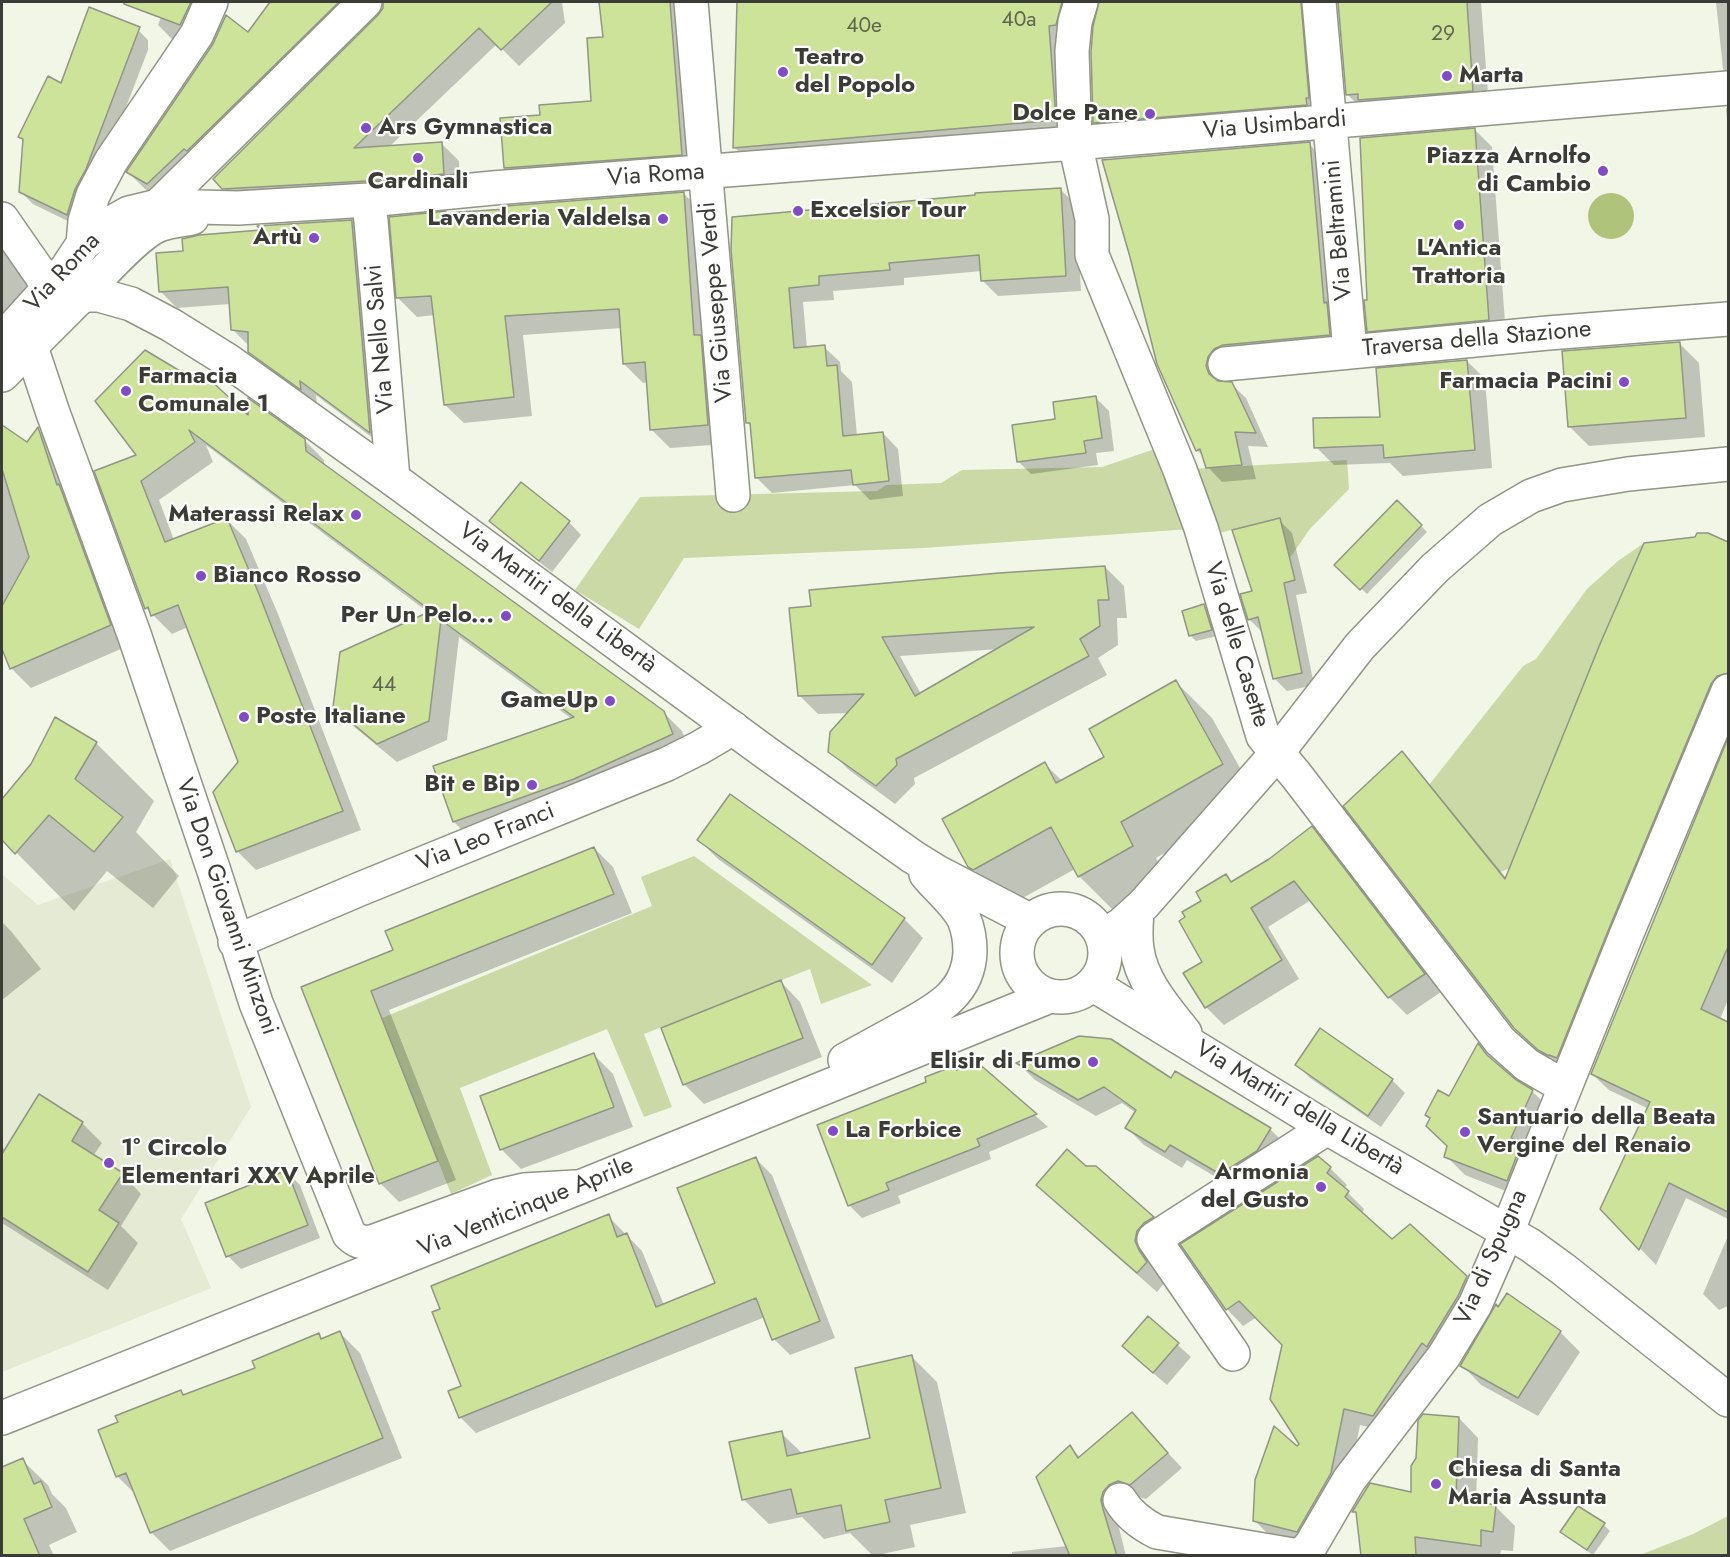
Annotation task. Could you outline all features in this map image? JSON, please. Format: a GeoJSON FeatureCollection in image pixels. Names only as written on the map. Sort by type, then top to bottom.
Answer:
{"type":"FeatureCollection","features":[{"type":"Feature","properties":{"kind":"street"},"geometry":{"type":"LineString","coordinates":[[83,244],[85,221],[93,195],[111,161],[196,34],[211,2]]}},
{"type":"Feature","properties":{"kind":"street"},"geometry":{"type":"LineString","coordinates":[[158,206],[365,2]]}},
{"type":"Feature","properties":{"kind":"street","name":"Via Giuseppe Verdi"},"geometry":{"type":"LineString","coordinates":[[692,2],[733,495]]}},
{"type":"Feature","properties":{"kind":"street","name":"Via delle Casette"},"geometry":{"type":"LineString","coordinates":[[1081,2],[1075,22],[1072,51],[1075,143],[1092,219],[1092,255],[1180,470],[1201,528],[1263,736],[1296,775],[1500,1041],[1527,1065],[1565,1087]]}},
{"type":"Feature","properties":{"kind":"street","name":"Via Beltramini"},"geometry":{"type":"LineString","coordinates":[[1319,2],[1350,351]]}},
{"type":"Feature","properties":{"kind":"street","name":"Via Usimbardi"},"geometry":{"type":"LineString","coordinates":[[1075,143],[1726,88]]}},
{"type":"Feature","properties":{"kind":"street","name":"Via Roma"},"geometry":{"type":"LineString","coordinates":[[64,293],[67,268],[83,244],[129,213],[158,206],[238,208],[368,200],[493,188],[1075,143]]}},
{"type":"Feature","properties":{"kind":"street","name":"Via Nello Salvi"},"geometry":{"type":"LineString","coordinates":[[368,200],[393,479]]}},
{"type":"Feature","properties":{"kind":"street","name":"Via Roma"},"geometry":{"type":"LineString","coordinates":[[64,293],[118,258],[160,225],[238,208]]}},
{"type":"Feature","properties":{"kind":"street"},"geometry":{"type":"LineString","coordinates":[[2,219],[23,250],[64,293],[16,343],[2,375]]}},
{"type":"Feature","properties":{"kind":"street","name":"Via delle Casette"},"geometry":{"type":"LineString","coordinates":[[1092,219],[1110,243],[1154,368]]}},
{"type":"Feature","properties":{"kind":"street","name":"Via Martiri della Libertà"},"geometry":{"type":"LineString","coordinates":[[64,293],[114,298],[141,309],[227,360],[913,857],[1031,921]]}},
{"type":"Feature","properties":{"kind":"street","name":"Traversa della Stazione"},"geometry":{"type":"LineString","coordinates":[[1226,364],[1536,334],[1728,319]]}},
{"type":"Feature","properties":{"kind":"street","name":"Via Don Giovanni Minzoni"},"geometry":{"type":"LineString","coordinates":[[16,343],[60,435],[134,634],[256,1004],[350,1234],[362,1243],[377,1241],[512,1193],[540,1188],[580,1186]]}},
{"type":"Feature","properties":{"kind":"street"},"geometry":{"type":"LineString","coordinates":[[1102,937],[1137,912],[1277,753],[1350,658],[1380,624],[1441,562],[1490,520],[1519,502],[1545,491],[1578,482],[1642,472],[1728,464]]}},
{"type":"Feature","properties":{"kind":"street","name":"Via di Spugna"},"geometry":{"type":"LineString","coordinates":[[1120,1500],[1132,1516],[1157,1532],[1293,1555],[1303,1554],[1311,1545],[1349,1480],[1451,1347],[1475,1305],[1728,691]]}},
{"type":"Feature","properties":{"kind":"street","name":"Via Leo Franci"},"geometry":{"type":"LineString","coordinates":[[236,942],[667,764],[733,728]]}},
{"type":"Feature","properties":{"kind":"street"},"geometry":{"type":"LineString","coordinates":[[803,1096],[836,1065],[938,1008],[950,999],[964,979],[969,963],[970,943],[963,917],[913,857]]}},
{"type":"Feature","properties":{"kind":"street"},"geometry":{"type":"LineString","coordinates":[[1052,910],[1070,911],[1087,918],[1102,937],[1105,949],[1100,974],[1084,991],[1073,996],[1062,998],[1038,991],[1021,971],[1017,958],[1022,932],[1041,914],[1052,910]]}},
{"type":"Feature","properties":{"kind":"street"},"geometry":{"type":"LineString","coordinates":[[1137,912],[1137,949],[1146,976],[1163,1005],[1198,1049]]}},
{"type":"Feature","properties":{"kind":"street","name":"Via Martiri della Libertà"},"geometry":{"type":"LineString","coordinates":[[1092,984],[1327,1128],[1530,1245],[1728,1400]]}},
{"type":"Feature","properties":{"kind":"street","name":"Via Venticinque Aprile"},"geometry":{"type":"LineString","coordinates":[[2,1418],[1050,996]]}},
{"type":"Feature","properties":{"kind":"street"},"geometry":{"type":"LineString","coordinates":[[1233,1354],[1154,1239],[1327,1128]]}},
{"type":"Feature","properties":{"kind":"shaded area"},"geometry":{"type":"Polygon","coordinates":[[[1611,193],[1627,200],[1634,216],[1627,232],[1611,239],[1595,232],[1588,216],[1595,200],[1611,193]]]}},
{"type":"Feature","properties":{"kind":"shaded area"},"geometry":{"type":"Polygon","coordinates":[[[1152,450],[1165,459],[1190,529],[923,548],[684,558],[639,629],[575,590],[640,497],[877,491],[886,485],[941,483],[962,470],[1102,467],[1152,450]]]}},
{"type":"Feature","properties":{"kind":"shaded area"},"geometry":{"type":"Polygon","coordinates":[[[1347,460],[1349,489],[1309,530],[1290,558],[1280,518],[1215,534],[1191,469],[1347,460]]]}},
{"type":"Feature","properties":{"kind":"shaded area"},"geometry":{"type":"Polygon","coordinates":[[[1644,543],[1600,644],[1511,868],[1500,872],[1429,785],[1523,666],[1536,659],[1587,589],[1618,561],[1644,543]]]}},
{"type":"Feature","properties":{"kind":"shaded area"},"geometry":{"type":"Polygon","coordinates":[[[694,856],[872,985],[821,1004],[810,969],[644,1034],[672,1107],[644,1117],[607,1029],[460,1088],[492,1175],[451,1194],[382,1018],[652,906],[641,877],[694,856]]]}},
{"type":"Feature","properties":{"kind":"shaded area","name":"1° Circolo Elementari XXV Aprile"},"geometry":{"type":"Polygon","coordinates":[[[170,859],[251,1107],[181,1219],[211,1288],[2,1372],[2,874],[38,905],[170,859]]]}},
{"type":"Feature","properties":{"kind":"shaded area"},"geometry":{"type":"Polygon","coordinates":[[[1728,1516],[1728,1555],[1640,1555],[1693,1534],[1728,1516]]]}},
{"type":"Feature","properties":{"kind":"building"},"geometry":{"type":"Polygon","coordinates":[[[124,2],[191,2],[180,25],[124,4],[124,2]]]}},
{"type":"Feature","properties":{"kind":"building"},"geometry":{"type":"Polygon","coordinates":[[[270,2],[339,2],[187,151],[184,149],[147,184],[126,172],[213,44],[226,15],[248,32],[270,2]]]}},
{"type":"Feature","properties":{"kind":"building"},"geometry":{"type":"Polygon","coordinates":[[[383,2],[552,2],[501,50],[479,28],[354,148],[442,142],[444,174],[222,189],[213,179],[378,15],[383,8],[383,2]]]}},
{"type":"Feature","properties":{"kind":"building"},"geometry":{"type":"Polygon","coordinates":[[[599,2],[670,2],[682,155],[504,168],[500,118],[540,115],[539,105],[591,101],[587,38],[603,37],[599,2]]]}},
{"type":"Feature","properties":{"kind":"building"},"geometry":{"type":"Polygon","coordinates":[[[737,2],[1062,2],[1056,25],[1049,26],[1056,120],[733,148],[737,2]]]}},
{"type":"Feature","properties":{"kind":"building"},"geometry":{"type":"Polygon","coordinates":[[[1099,2],[1301,2],[1309,98],[1306,98],[1307,105],[1093,123],[1091,52],[1093,26],[1099,2]]]}},
{"type":"Feature","properties":{"kind":"building"},"geometry":{"type":"Polygon","coordinates":[[[1338,2],[1467,2],[1473,91],[1358,100],[1358,94],[1346,95],[1338,2]]]}},
{"type":"Feature","properties":{"kind":"building"},"geometry":{"type":"Polygon","coordinates":[[[89,7],[140,27],[86,169],[75,189],[67,215],[19,192],[23,139],[18,137],[48,76],[61,83],[89,7]]]}},
{"type":"Feature","properties":{"kind":"building"},"geometry":{"type":"Polygon","coordinates":[[[1475,128],[1489,320],[1367,332],[1364,300],[1367,300],[1360,138],[1475,128]]]}},
{"type":"Feature","properties":{"kind":"building"},"geometry":{"type":"Polygon","coordinates":[[[1310,142],[1324,303],[1327,302],[1330,335],[1223,345],[1214,349],[1208,357],[1206,366],[1209,374],[1218,381],[1232,382],[1256,433],[1235,432],[1242,465],[1206,468],[1200,449],[1196,451],[1157,364],[1102,160],[1310,142]]]}},
{"type":"Feature","properties":{"kind":"building"},"geometry":{"type":"Polygon","coordinates":[[[1061,188],[1066,276],[981,281],[979,255],[889,263],[890,270],[819,276],[819,285],[789,288],[794,348],[825,345],[827,366],[837,365],[843,436],[883,432],[889,481],[853,485],[851,470],[755,478],[750,423],[746,423],[731,250],[732,217],[975,195],[975,193],[1061,188]]]}},
{"type":"Feature","properties":{"kind":"building"},"geometry":{"type":"Polygon","coordinates":[[[684,192],[694,335],[701,335],[708,425],[650,430],[645,362],[623,364],[619,309],[505,316],[514,397],[444,405],[431,296],[396,298],[389,217],[446,211],[446,213],[506,209],[506,206],[684,192]]]}},
{"type":"Feature","properties":{"kind":"building"},"geometry":{"type":"Polygon","coordinates":[[[352,220],[370,433],[300,381],[301,390],[248,352],[248,332],[231,330],[228,287],[159,292],[156,253],[183,251],[182,239],[199,235],[261,230],[257,226],[352,220]]]}},
{"type":"Feature","properties":{"kind":"building","name":"Farmacia Pacini"},"geometry":{"type":"Polygon","coordinates":[[[1680,342],[1686,418],[1568,427],[1562,351],[1680,342]]]}},
{"type":"Feature","properties":{"kind":"building"},"geometry":{"type":"Polygon","coordinates":[[[145,350],[200,383],[207,377],[248,415],[248,398],[305,439],[306,451],[664,711],[673,734],[574,779],[453,822],[433,766],[574,717],[441,620],[429,721],[377,744],[333,707],[340,652],[431,611],[189,430],[195,442],[141,481],[165,542],[227,518],[343,811],[236,852],[213,792],[238,762],[178,605],[151,616],[148,607],[145,609],[94,471],[136,455],[95,401],[145,350]]]}},
{"type":"Feature","properties":{"kind":"building"},"geometry":{"type":"Polygon","coordinates":[[[1467,360],[1475,450],[1384,458],[1383,445],[1314,448],[1313,418],[1380,417],[1376,368],[1467,360]]]}},
{"type":"Feature","properties":{"kind":"building"},"geometry":{"type":"Polygon","coordinates":[[[1096,396],[1102,438],[1084,441],[1086,453],[1017,462],[1012,425],[1055,419],[1053,402],[1096,396]]]}},
{"type":"Feature","properties":{"kind":"building"},"geometry":{"type":"Polygon","coordinates":[[[2,425],[27,442],[38,427],[57,485],[59,484],[111,625],[10,669],[2,649],[2,606],[29,557],[2,469],[2,425]]]}},
{"type":"Feature","properties":{"kind":"building"},"geometry":{"type":"Polygon","coordinates":[[[521,482],[570,521],[539,561],[489,521],[521,482]]]}},
{"type":"Feature","properties":{"kind":"building"},"geometry":{"type":"Polygon","coordinates":[[[1397,500],[1422,525],[1360,590],[1334,565],[1397,500]]]}},
{"type":"Feature","properties":{"kind":"building"},"geometry":{"type":"Polygon","coordinates":[[[1280,518],[1295,580],[1284,583],[1302,673],[1273,679],[1258,617],[1248,620],[1240,594],[1252,591],[1232,530],[1280,518]]]}},
{"type":"Feature","properties":{"kind":"building"},"geometry":{"type":"Polygon","coordinates":[[[1697,533],[1708,533],[1728,542],[1728,673],[1717,676],[1711,684],[1557,1058],[1549,1056],[1538,1050],[1514,1028],[1343,806],[1402,751],[1505,879],[1600,644],[1644,543],[1695,537],[1697,533]]]}},
{"type":"Feature","properties":{"kind":"building"},"geometry":{"type":"Polygon","coordinates":[[[1105,566],[1109,600],[1098,600],[1100,626],[1080,639],[1089,656],[896,759],[897,765],[876,786],[828,752],[830,732],[864,694],[798,696],[789,608],[811,606],[809,590],[1105,566]],[[1034,627],[882,637],[915,696],[1034,627]]]}},
{"type":"Feature","properties":{"kind":"building"},"geometry":{"type":"Polygon","coordinates":[[[1204,604],[1212,630],[1189,636],[1182,611],[1204,604]]]}},
{"type":"Feature","properties":{"kind":"building"},"geometry":{"type":"Polygon","coordinates":[[[1176,680],[1223,764],[1121,822],[1133,846],[1078,877],[1051,827],[973,870],[968,867],[942,819],[1045,762],[1056,783],[1104,757],[1089,729],[1176,680]]]}},
{"type":"Feature","properties":{"kind":"building"},"geometry":{"type":"Polygon","coordinates":[[[55,717],[97,742],[75,779],[123,817],[94,852],[49,815],[15,854],[2,840],[2,799],[31,764],[55,717]]]}},
{"type":"Feature","properties":{"kind":"building"},"geometry":{"type":"Polygon","coordinates":[[[1728,738],[1728,947],[1701,1009],[1728,1022],[1728,1212],[1669,1183],[1639,1250],[1600,1209],[1650,1102],[1591,1074],[1728,738]]]}},
{"type":"Feature","properties":{"kind":"building"},"geometry":{"type":"Polygon","coordinates":[[[730,794],[905,918],[872,965],[697,840],[730,794]]]}},
{"type":"Feature","properties":{"kind":"building"},"geometry":{"type":"Polygon","coordinates":[[[1312,826],[1425,974],[1388,998],[1294,881],[1251,908],[1282,960],[1205,1008],[1183,973],[1202,962],[1179,921],[1185,917],[1182,912],[1201,901],[1196,892],[1226,874],[1231,882],[1269,859],[1312,826]]]}},
{"type":"Feature","properties":{"kind":"building"},"geometry":{"type":"Polygon","coordinates":[[[594,847],[614,894],[371,991],[438,1161],[379,1184],[301,987],[393,950],[385,931],[594,847]]]}},
{"type":"Feature","properties":{"kind":"building"},"geometry":{"type":"Polygon","coordinates":[[[781,980],[803,1038],[683,1085],[661,1028],[781,980]]]}},
{"type":"Feature","properties":{"kind":"building"},"geometry":{"type":"Polygon","coordinates":[[[1320,1028],[1393,1079],[1368,1116],[1295,1065],[1320,1028]]]}},
{"type":"Feature","properties":{"kind":"building"},"geometry":{"type":"Polygon","coordinates":[[[1079,1036],[1111,1039],[1171,1078],[1175,1071],[1271,1128],[1257,1151],[1220,1174],[1170,1145],[1165,1152],[1125,1128],[1136,1110],[1104,1087],[1078,1100],[1016,1063],[1079,1036]]]}},
{"type":"Feature","properties":{"kind":"building"},"geometry":{"type":"Polygon","coordinates":[[[1478,1043],[1487,1055],[1515,1079],[1533,1090],[1511,1138],[1522,1142],[1507,1181],[1444,1157],[1447,1146],[1426,1126],[1430,1118],[1425,1115],[1438,1090],[1449,1096],[1478,1043]]]}},
{"type":"Feature","properties":{"kind":"building"},"geometry":{"type":"Polygon","coordinates":[[[594,1053],[614,1107],[500,1150],[480,1096],[594,1053]]]}},
{"type":"Feature","properties":{"kind":"building"},"geometry":{"type":"Polygon","coordinates":[[[977,1062],[1037,1114],[977,1139],[980,1146],[886,1183],[889,1190],[848,1206],[817,1125],[926,1082],[925,1077],[954,1066],[956,1070],[977,1062]]]}},
{"type":"Feature","properties":{"kind":"building"},"geometry":{"type":"Polygon","coordinates":[[[39,1094],[83,1122],[72,1141],[123,1173],[99,1210],[119,1223],[88,1272],[2,1217],[2,1154],[39,1094]]]}},
{"type":"Feature","properties":{"kind":"building"},"geometry":{"type":"Polygon","coordinates":[[[1067,1149],[1086,1166],[1096,1166],[1154,1217],[1137,1231],[1135,1241],[1147,1262],[1137,1273],[1036,1185],[1067,1149]]]}},
{"type":"Feature","properties":{"kind":"building"},"geometry":{"type":"Polygon","coordinates":[[[1318,1156],[1331,1167],[1327,1173],[1349,1191],[1345,1197],[1392,1239],[1410,1224],[1467,1276],[1458,1296],[1427,1347],[1422,1343],[1373,1416],[1344,1409],[1331,1473],[1297,1532],[1253,1521],[1255,1480],[1274,1426],[1297,1446],[1299,1444],[1270,1399],[1282,1345],[1239,1301],[1226,1310],[1180,1244],[1318,1156]]]}},
{"type":"Feature","properties":{"kind":"building"},"geometry":{"type":"Polygon","coordinates":[[[756,1157],[820,1321],[772,1340],[756,1298],[459,1418],[448,1391],[461,1386],[432,1312],[440,1309],[431,1286],[609,1214],[617,1237],[627,1233],[656,1307],[715,1283],[677,1188],[756,1157]]]}},
{"type":"Feature","properties":{"kind":"building"},"geometry":{"type":"Polygon","coordinates":[[[287,1170],[308,1225],[226,1257],[205,1203],[287,1170]]]}},
{"type":"Feature","properties":{"kind":"building"},"geometry":{"type":"Polygon","coordinates":[[[1507,1293],[1561,1331],[1518,1398],[1460,1366],[1496,1304],[1498,1307],[1507,1293]]]}},
{"type":"Feature","properties":{"kind":"building"},"geometry":{"type":"Polygon","coordinates":[[[1148,1316],[1179,1343],[1153,1373],[1122,1346],[1148,1316]]]}},
{"type":"Feature","properties":{"kind":"building"},"geometry":{"type":"Polygon","coordinates":[[[340,1331],[383,1438],[150,1533],[126,1473],[116,1477],[98,1430],[118,1422],[115,1416],[181,1390],[183,1395],[255,1368],[252,1361],[319,1333],[321,1339],[340,1331]]]}},
{"type":"Feature","properties":{"kind":"building"},"geometry":{"type":"Polygon","coordinates":[[[912,1355],[941,1488],[885,1500],[890,1522],[846,1531],[841,1505],[797,1514],[791,1489],[742,1500],[729,1442],[782,1431],[787,1456],[870,1438],[855,1368],[912,1355]]]}},
{"type":"Feature","properties":{"kind":"building"},"geometry":{"type":"Polygon","coordinates":[[[1132,1412],[1168,1453],[1130,1485],[1118,1481],[1109,1485],[1103,1492],[1101,1500],[1117,1556],[1070,1556],[1036,1477],[1070,1445],[1078,1458],[1132,1412]]]}},
{"type":"Feature","properties":{"kind":"building","name":"Chiesa di Santa Maria Assunta"},"geometry":{"type":"Polygon","coordinates":[[[1423,1414],[1459,1417],[1456,1498],[1496,1505],[1493,1532],[1481,1530],[1481,1546],[1415,1537],[1416,1556],[1361,1556],[1356,1512],[1352,1512],[1370,1483],[1411,1492],[1411,1466],[1416,1458],[1418,1420],[1423,1414]]]}},
{"type":"Feature","properties":{"kind":"building"},"geometry":{"type":"Polygon","coordinates":[[[23,1458],[34,1484],[41,1481],[52,1507],[24,1519],[40,1556],[2,1556],[2,1467],[23,1458]]]}},
{"type":"Feature","properties":{"kind":"building"},"geometry":{"type":"Polygon","coordinates":[[[1578,1506],[1605,1523],[1587,1550],[1560,1532],[1578,1506]]]}},
{"type":"Feature","properties":{"kind":"place","name":"Teatro del Popolo"},"geometry":{"type":"Point","coordinates":[783,72]}},
{"type":"Feature","properties":{"kind":"place","name":"Marta"},"geometry":{"type":"Point","coordinates":[1447,76]}},
{"type":"Feature","properties":{"kind":"place","name":"Dolce Pane"},"geometry":{"type":"Point","coordinates":[1150,114]}},
{"type":"Feature","properties":{"kind":"place","name":"Ars Gymnastica"},"geometry":{"type":"Point","coordinates":[366,128]}},
{"type":"Feature","properties":{"kind":"place","name":"Cardinali"},"geometry":{"type":"Point","coordinates":[418,158]}},
{"type":"Feature","properties":{"kind":"place","name":"Piazza Arnolfo di Cambio"},"geometry":{"type":"Point","coordinates":[1603,171]}},
{"type":"Feature","properties":{"kind":"place","name":"Excelsior Tour"},"geometry":{"type":"Point","coordinates":[798,211]}},
{"type":"Feature","properties":{"kind":"place","name":"Lavanderia Valdelsa"},"geometry":{"type":"Point","coordinates":[663,219]}},
{"type":"Feature","properties":{"kind":"place","name":"L'Antica Trattoria"},"geometry":{"type":"Point","coordinates":[1459,225]}},
{"type":"Feature","properties":{"kind":"place","name":"Artù"},"geometry":{"type":"Point","coordinates":[314,238]}},
{"type":"Feature","properties":{"kind":"place","name":"Farmacia Pacini"},"geometry":{"type":"Point","coordinates":[1624,382]}},
{"type":"Feature","properties":{"kind":"place","name":"Farmacia Comunale 1"},"geometry":{"type":"Point","coordinates":[126,391]}},
{"type":"Feature","properties":{"kind":"place","name":"Materassi Relax"},"geometry":{"type":"Point","coordinates":[356,515]}},
{"type":"Feature","properties":{"kind":"place","name":"Bianco Rosso"},"geometry":{"type":"Point","coordinates":[201,576]}},
{"type":"Feature","properties":{"kind":"place","name":"Per Un Pelo..."},"geometry":{"type":"Point","coordinates":[506,616]}},
{"type":"Feature","properties":{"kind":"place","name":"GameUp"},"geometry":{"type":"Point","coordinates":[610,701]}},
{"type":"Feature","properties":{"kind":"place","name":"Poste Italiane"},"geometry":{"type":"Point","coordinates":[244,717]}},
{"type":"Feature","properties":{"kind":"place","name":"Bit e Bip"},"geometry":{"type":"Point","coordinates":[532,785]}},
{"type":"Feature","properties":{"kind":"place","name":"Elisir di Fumo"},"geometry":{"type":"Point","coordinates":[1093,1062]}},
{"type":"Feature","properties":{"kind":"place","name":"La Forbice"},"geometry":{"type":"Point","coordinates":[833,1131]}},
{"type":"Feature","properties":{"kind":"place","name":"Santuario della Beata Vergine del Renaio"},"geometry":{"type":"Point","coordinates":[1465,1132]}},
{"type":"Feature","properties":{"kind":"place","name":"1° Circolo Elementari XXV Aprile"},"geometry":{"type":"Point","coordinates":[109,1163]}},
{"type":"Feature","properties":{"kind":"place","name":"Armonia del Gusto"},"geometry":{"type":"Point","coordinates":[1321,1187]}},
{"type":"Feature","properties":{"kind":"place","name":"Chiesa di Santa Maria Assunta"},"geometry":{"type":"Point","coordinates":[1436,1484]}}]}
